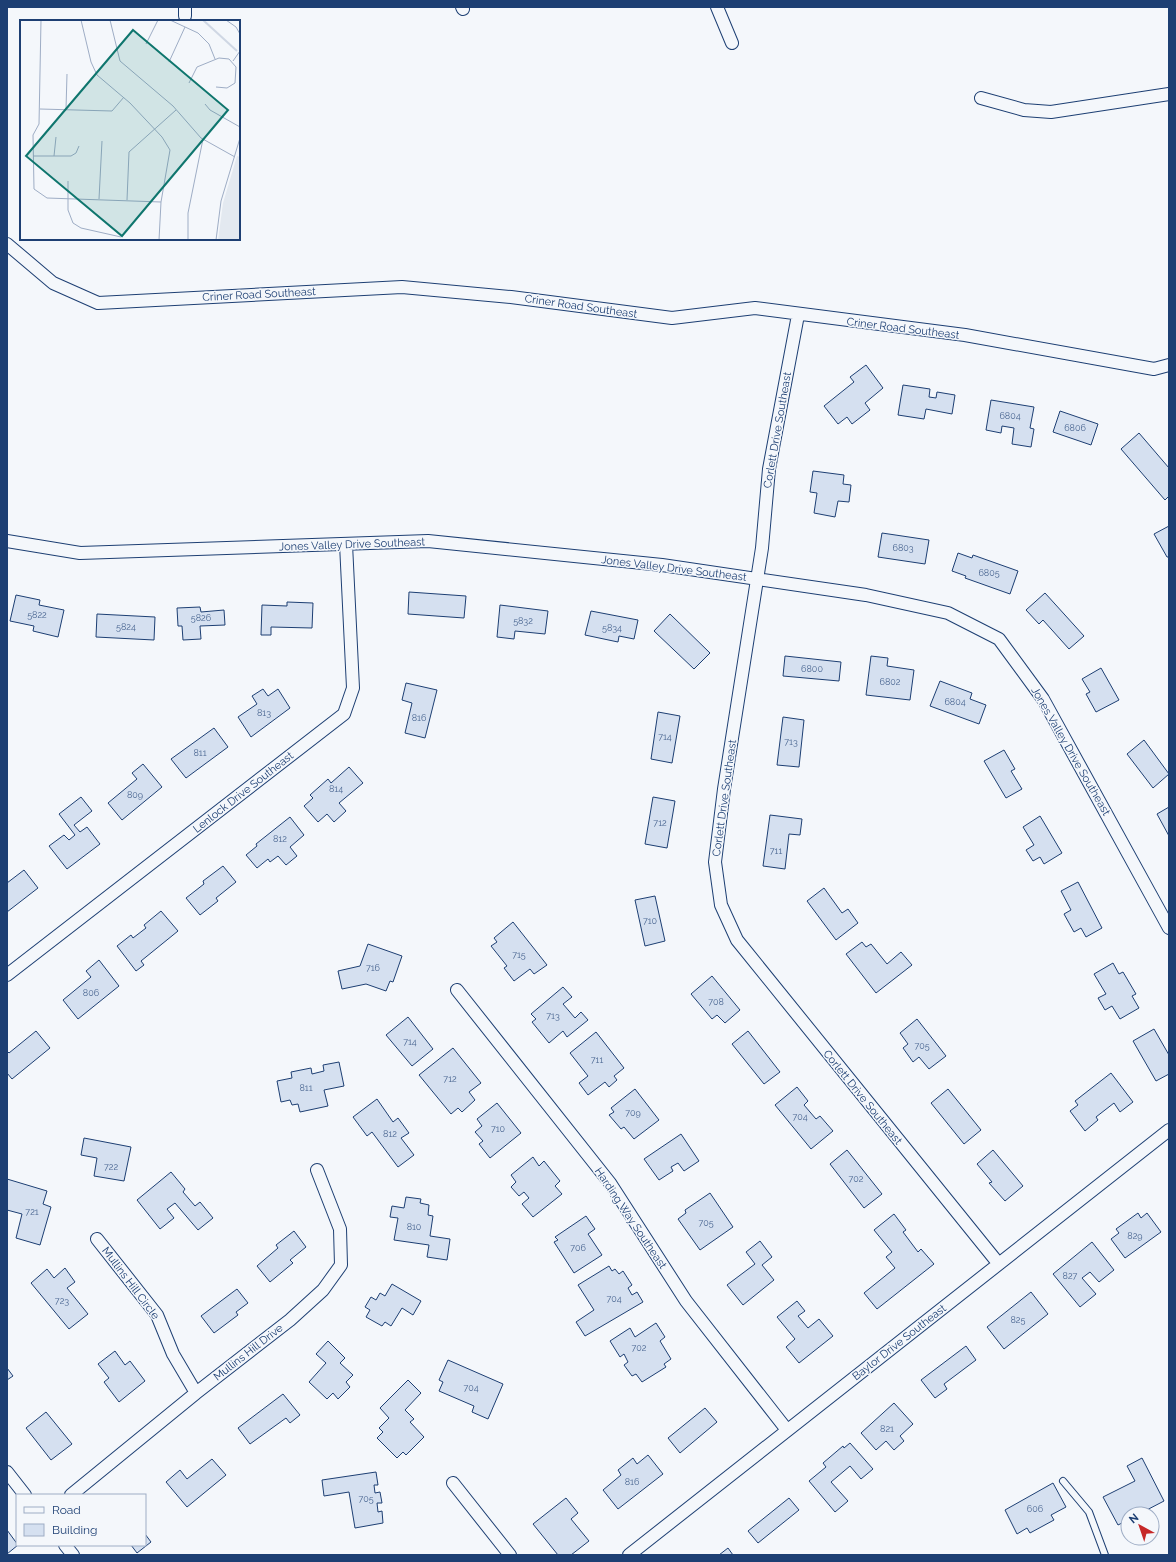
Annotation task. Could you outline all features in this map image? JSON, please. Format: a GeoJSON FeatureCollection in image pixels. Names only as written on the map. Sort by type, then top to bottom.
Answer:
{"type":"FeatureCollection","features":[{"type":"Feature","properties":{"kind":"street"},"geometry":{"type":"LineString","coordinates":[[717,7],[732,43]]}},
{"type":"Feature","properties":{"kind":"street"},"geometry":{"type":"LineString","coordinates":[[981,98],[1024,110],[1051,112],[1169,94]]}},
{"type":"Feature","properties":{"kind":"street","name":"Criner Road Southeast"},"geometry":{"type":"LineString","coordinates":[[7,244],[53,284],[98,303],[402,287],[511,297],[672,318],[755,308],[798,315],[965,335],[1154,369],[1169,365]]}},
{"type":"Feature","properties":{"kind":"street","name":"Corlett Drive Southeast"},"geometry":{"type":"LineString","coordinates":[[798,315],[768,469],[762,548],[724,789],[715,862],[721,906],[737,940],[998,1263]]}},
{"type":"Feature","properties":{"kind":"street","name":"Jones Valley Drive Southeast"},"geometry":{"type":"LineString","coordinates":[[7,541],[80,553],[428,541],[662,565],[866,595],[948,613],[999,639],[1043,699],[1169,928]]}},
{"type":"Feature","properties":{"kind":"street","name":"Lenlock Drive Southeast"},"geometry":{"type":"LineString","coordinates":[[7,975],[344,714],[353,688],[346,544]]}},
{"type":"Feature","properties":{"kind":"street","name":"Harding Way Southeast"},"geometry":{"type":"LineString","coordinates":[[457,990],[610,1183],[686,1301],[787,1430]]}},
{"type":"Feature","properties":{"kind":"street","name":"Baylor Drive Southeast"},"geometry":{"type":"LineString","coordinates":[[629,1555],[998,1263],[1169,1130]]}},
{"type":"Feature","properties":{"kind":"street","name":"Mullins Hill Drive"},"geometry":{"type":"LineString","coordinates":[[72,1494],[196,1393],[290,1320],[323,1290],[341,1265],[340,1229],[316,1170]]}},
{"type":"Feature","properties":{"kind":"street","name":"Mullins Hill Circle"},"geometry":{"type":"LineString","coordinates":[[97,1239],[157,1315],[173,1354],[196,1393]]}},
{"type":"Feature","properties":{"kind":"street"},"geometry":{"type":"LineString","coordinates":[[7,1472],[24,1494]]}},
{"type":"Feature","properties":{"kind":"street"},"geometry":{"type":"LineString","coordinates":[[453,1483],[510,1555]]}},
{"type":"Feature","properties":{"kind":"street"},"geometry":{"type":"LineString","coordinates":[[66,1546],[74,1555]]}},
{"type":"Feature","properties":{"kind":"lane"},"geometry":{"type":"LineString","coordinates":[[1063,1481],[1089,1512],[1105,1555]]}},
{"type":"Feature","properties":{"kind":"building"},"geometry":{"type":"Polygon","coordinates":[[[866,365],[883,388],[865,403],[870,410],[852,424],[847,417],[838,424],[824,406],[854,382],[850,377],[866,365]]]}},
{"type":"Feature","properties":{"kind":"building"},"geometry":{"type":"Polygon","coordinates":[[[903,385],[930,389],[929,397],[936,398],[937,392],[955,395],[952,414],[926,409],[924,419],[898,415],[903,385]]]}},
{"type":"Feature","properties":{"kind":"building"},"geometry":{"type":"Polygon","coordinates":[[[991,400],[1034,407],[1030,428],[1034,429],[1031,447],[1012,444],[1014,428],[1002,426],[1001,433],[986,430],[991,400]]]}},
{"type":"Feature","properties":{"kind":"building"},"geometry":{"type":"Polygon","coordinates":[[[1060,411],[1098,424],[1091,445],[1053,432],[1060,411]]]}},
{"type":"Feature","properties":{"kind":"building"},"geometry":{"type":"Polygon","coordinates":[[[1139,433],[1169,468],[1169,496],[1165,500],[1121,449],[1139,433]]]}},
{"type":"Feature","properties":{"kind":"building"},"geometry":{"type":"Polygon","coordinates":[[[813,471],[844,475],[843,484],[851,485],[849,502],[838,501],[835,517],[814,513],[817,493],[810,492],[813,471]]]}},
{"type":"Feature","properties":{"kind":"building"},"geometry":{"type":"Polygon","coordinates":[[[1169,526],[1169,557],[1167,557],[1154,534],[1169,526]]]}},
{"type":"Feature","properties":{"kind":"building"},"geometry":{"type":"Polygon","coordinates":[[[882,533],[929,540],[925,564],[878,557],[882,533]]]}},
{"type":"Feature","properties":{"kind":"building"},"geometry":{"type":"Polygon","coordinates":[[[958,553],[972,558],[973,555],[1018,571],[1010,594],[965,578],[966,576],[952,571],[958,553]]]}},
{"type":"Feature","properties":{"kind":"building"},"geometry":{"type":"Polygon","coordinates":[[[409,592],[466,596],[464,618],[408,614],[409,592]]]}},
{"type":"Feature","properties":{"kind":"building"},"geometry":{"type":"Polygon","coordinates":[[[1045,593],[1084,636],[1069,649],[1043,620],[1039,624],[1026,610],[1045,593]]]}},
{"type":"Feature","properties":{"kind":"building"},"geometry":{"type":"Polygon","coordinates":[[[16,595],[40,600],[39,605],[64,610],[58,637],[33,631],[34,626],[10,621],[16,595]]]}},
{"type":"Feature","properties":{"kind":"building"},"geometry":{"type":"Polygon","coordinates":[[[287,602],[313,603],[312,628],[271,627],[271,635],[261,635],[262,605],[287,606],[287,602]]]}},
{"type":"Feature","properties":{"kind":"building"},"geometry":{"type":"Polygon","coordinates":[[[500,605],[548,611],[545,634],[515,631],[514,639],[497,637],[500,605]]]}},
{"type":"Feature","properties":{"kind":"building"},"geometry":{"type":"Polygon","coordinates":[[[200,607],[201,612],[224,610],[225,625],[200,626],[201,639],[183,640],[182,626],[178,626],[177,608],[200,607]]]}},
{"type":"Feature","properties":{"kind":"building"},"geometry":{"type":"Polygon","coordinates":[[[591,611],[638,620],[634,639],[619,636],[618,642],[585,635],[591,611]]]}},
{"type":"Feature","properties":{"kind":"building"},"geometry":{"type":"Polygon","coordinates":[[[97,614],[155,617],[154,640],[96,637],[97,614]]]}},
{"type":"Feature","properties":{"kind":"building"},"geometry":{"type":"Polygon","coordinates":[[[670,614],[710,653],[694,669],[654,631],[670,614]]]}},
{"type":"Feature","properties":{"kind":"building"},"geometry":{"type":"Polygon","coordinates":[[[785,656],[841,662],[839,681],[783,676],[785,656]]]}},
{"type":"Feature","properties":{"kind":"building"},"geometry":{"type":"Polygon","coordinates":[[[871,656],[888,658],[887,666],[914,670],[910,700],[866,695],[871,656]]]}},
{"type":"Feature","properties":{"kind":"building"},"geometry":{"type":"Polygon","coordinates":[[[1101,668],[1119,700],[1096,712],[1086,694],[1090,692],[1082,679],[1101,668]]]}},
{"type":"Feature","properties":{"kind":"building"},"geometry":{"type":"Polygon","coordinates":[[[940,681],[972,693],[970,699],[986,705],[979,724],[930,706],[940,681]]]}},
{"type":"Feature","properties":{"kind":"building"},"geometry":{"type":"Polygon","coordinates":[[[406,683],[437,690],[425,738],[405,733],[412,703],[402,700],[406,683]]]}},
{"type":"Feature","properties":{"kind":"building"},"geometry":{"type":"Polygon","coordinates":[[[263,689],[268,696],[278,689],[290,708],[251,737],[238,717],[257,704],[252,696],[263,689]]]}},
{"type":"Feature","properties":{"kind":"building"},"geometry":{"type":"Polygon","coordinates":[[[658,712],[680,716],[672,763],[651,759],[658,712]]]}},
{"type":"Feature","properties":{"kind":"building"},"geometry":{"type":"Polygon","coordinates":[[[783,717],[804,720],[799,767],[777,765],[783,717]]]}},
{"type":"Feature","properties":{"kind":"building"},"geometry":{"type":"Polygon","coordinates":[[[214,728],[228,747],[186,778],[171,759],[214,728]]]}},
{"type":"Feature","properties":{"kind":"building"},"geometry":{"type":"Polygon","coordinates":[[[1144,740],[1169,774],[1153,788],[1127,754],[1144,740]]]}},
{"type":"Feature","properties":{"kind":"building"},"geometry":{"type":"Polygon","coordinates":[[[1004,750],[1015,769],[1011,771],[1022,789],[1006,798],[984,761],[1004,750]]]}},
{"type":"Feature","properties":{"kind":"building"},"geometry":{"type":"Polygon","coordinates":[[[143,764],[162,787],[122,820],[108,803],[137,779],[132,773],[143,764]]]}},
{"type":"Feature","properties":{"kind":"building"},"geometry":{"type":"Polygon","coordinates":[[[349,767],[363,783],[339,803],[346,811],[334,822],[327,814],[318,822],[304,806],[313,798],[310,795],[328,779],[331,783],[349,767]]]}},
{"type":"Feature","properties":{"kind":"building"},"geometry":{"type":"Polygon","coordinates":[[[81,797],[92,811],[74,825],[80,832],[87,827],[100,844],[67,869],[49,846],[64,835],[69,840],[75,835],[59,814],[81,797]]]}},
{"type":"Feature","properties":{"kind":"building"},"geometry":{"type":"Polygon","coordinates":[[[653,797],[675,801],[667,848],[645,844],[653,797]]]}},
{"type":"Feature","properties":{"kind":"building"},"geometry":{"type":"Polygon","coordinates":[[[1169,807],[1169,836],[1157,814],[1169,807]]]}},
{"type":"Feature","properties":{"kind":"building"},"geometry":{"type":"Polygon","coordinates":[[[770,815],[802,819],[800,835],[789,834],[785,869],[763,866],[770,815]]]}},
{"type":"Feature","properties":{"kind":"building"},"geometry":{"type":"Polygon","coordinates":[[[1040,816],[1062,853],[1044,864],[1040,857],[1033,861],[1026,850],[1034,845],[1023,827],[1040,816]]]}},
{"type":"Feature","properties":{"kind":"building"},"geometry":{"type":"Polygon","coordinates":[[[290,817],[304,835],[290,847],[297,856],[286,865],[278,856],[270,862],[268,859],[257,868],[246,855],[257,846],[256,844],[290,817]]]}},
{"type":"Feature","properties":{"kind":"building"},"geometry":{"type":"Polygon","coordinates":[[[223,866],[236,882],[216,898],[218,901],[200,915],[186,898],[204,884],[203,881],[223,866]]]}},
{"type":"Feature","properties":{"kind":"building"},"geometry":{"type":"Polygon","coordinates":[[[24,870],[38,888],[7,912],[7,883],[24,870]]]}},
{"type":"Feature","properties":{"kind":"building"},"geometry":{"type":"Polygon","coordinates":[[[1078,882],[1102,928],[1086,937],[1081,928],[1074,932],[1064,914],[1071,910],[1061,891],[1078,882]]]}},
{"type":"Feature","properties":{"kind":"building"},"geometry":{"type":"Polygon","coordinates":[[[824,888],[842,913],[848,909],[858,923],[836,940],[807,901],[824,888]]]}},
{"type":"Feature","properties":{"kind":"building"},"geometry":{"type":"Polygon","coordinates":[[[655,896],[665,941],[645,946],[635,900],[655,896]]]}},
{"type":"Feature","properties":{"kind":"building"},"geometry":{"type":"Polygon","coordinates":[[[161,911],[178,931],[141,961],[144,965],[136,971],[117,946],[131,935],[133,938],[146,928],[144,925],[161,911]]]}},
{"type":"Feature","properties":{"kind":"building"},"geometry":{"type":"Polygon","coordinates":[[[513,922],[547,965],[534,974],[530,969],[514,981],[504,968],[507,966],[491,946],[497,942],[494,938],[513,922]]]}},
{"type":"Feature","properties":{"kind":"building"},"geometry":{"type":"Polygon","coordinates":[[[862,942],[866,947],[871,944],[887,964],[901,952],[912,965],[876,993],[846,954],[862,942]]]}},
{"type":"Feature","properties":{"kind":"building"},"geometry":{"type":"Polygon","coordinates":[[[368,944],[402,956],[393,982],[390,981],[386,991],[366,984],[342,989],[338,971],[360,966],[368,944]]]}},
{"type":"Feature","properties":{"kind":"building"},"geometry":{"type":"Polygon","coordinates":[[[99,960],[119,986],[78,1019],[63,1000],[91,977],[86,971],[99,960]]]}},
{"type":"Feature","properties":{"kind":"building"},"geometry":{"type":"Polygon","coordinates":[[[1113,963],[1119,974],[1123,972],[1136,994],[1132,996],[1139,1008],[1120,1019],[1112,1006],[1105,1010],[1098,998],[1106,994],[1094,974],[1113,963]]]}},
{"type":"Feature","properties":{"kind":"building"},"geometry":{"type":"Polygon","coordinates":[[[712,976],[740,1010],[725,1023],[717,1015],[712,1019],[691,994],[712,976]]]}},
{"type":"Feature","properties":{"kind":"building"},"geometry":{"type":"Polygon","coordinates":[[[563,987],[572,997],[563,1004],[575,1018],[581,1012],[588,1020],[567,1037],[563,1031],[549,1043],[532,1022],[536,1019],[531,1014],[563,987]]]}},
{"type":"Feature","properties":{"kind":"building"},"geometry":{"type":"Polygon","coordinates":[[[408,1017],[433,1049],[412,1066],[386,1035],[408,1017]]]}},
{"type":"Feature","properties":{"kind":"building"},"geometry":{"type":"Polygon","coordinates":[[[917,1019],[946,1056],[929,1069],[919,1057],[913,1062],[903,1048],[908,1044],[900,1033],[917,1019]]]}},
{"type":"Feature","properties":{"kind":"building"},"geometry":{"type":"Polygon","coordinates":[[[1154,1029],[1169,1055],[1169,1074],[1156,1081],[1133,1041],[1154,1029]]]}},
{"type":"Feature","properties":{"kind":"building"},"geometry":{"type":"Polygon","coordinates":[[[36,1031],[50,1048],[12,1079],[7,1073],[7,1051],[9,1053],[36,1031]]]}},
{"type":"Feature","properties":{"kind":"building"},"geometry":{"type":"Polygon","coordinates":[[[748,1031],[780,1072],[764,1084],[732,1044],[748,1031]]]}},
{"type":"Feature","properties":{"kind":"building"},"geometry":{"type":"Polygon","coordinates":[[[596,1032],[624,1068],[614,1076],[617,1080],[609,1087],[605,1082],[588,1095],[579,1083],[588,1076],[570,1053],[596,1032]]]}},
{"type":"Feature","properties":{"kind":"building"},"geometry":{"type":"Polygon","coordinates":[[[453,1048],[481,1083],[469,1092],[475,1100],[462,1112],[458,1108],[451,1114],[419,1075],[453,1048]]]}},
{"type":"Feature","properties":{"kind":"building"},"geometry":{"type":"Polygon","coordinates":[[[339,1062],[344,1086],[324,1090],[328,1106],[300,1112],[298,1104],[292,1105],[290,1100],[281,1102],[277,1081],[292,1078],[291,1072],[311,1068],[312,1074],[324,1071],[323,1065],[339,1062]]]}},
{"type":"Feature","properties":{"kind":"building"},"geometry":{"type":"Polygon","coordinates":[[[1111,1073],[1133,1102],[1120,1112],[1114,1103],[1096,1117],[1098,1120],[1085,1131],[1070,1111],[1078,1105],[1075,1101],[1111,1073]]]}},
{"type":"Feature","properties":{"kind":"building"},"geometry":{"type":"Polygon","coordinates":[[[797,1087],[808,1101],[804,1105],[816,1119],[820,1116],[833,1131],[811,1149],[775,1105],[797,1087]]]}},
{"type":"Feature","properties":{"kind":"building"},"geometry":{"type":"Polygon","coordinates":[[[635,1089],[659,1120],[634,1139],[624,1127],[621,1129],[609,1115],[614,1112],[611,1108],[635,1089]]]}},
{"type":"Feature","properties":{"kind":"building"},"geometry":{"type":"Polygon","coordinates":[[[948,1089],[981,1130],[964,1144],[931,1103],[948,1089]]]}},
{"type":"Feature","properties":{"kind":"building"},"geometry":{"type":"Polygon","coordinates":[[[377,1099],[393,1122],[398,1118],[409,1133],[401,1138],[414,1155],[398,1167],[372,1132],[367,1136],[353,1117],[377,1099]]]}},
{"type":"Feature","properties":{"kind":"building"},"geometry":{"type":"Polygon","coordinates":[[[497,1103],[521,1133],[490,1158],[479,1144],[483,1141],[475,1132],[482,1126],[477,1119],[497,1103]]]}},
{"type":"Feature","properties":{"kind":"building"},"geometry":{"type":"Polygon","coordinates":[[[681,1134],[699,1161],[684,1171],[678,1163],[671,1167],[673,1171],[659,1180],[644,1159],[681,1134]]]}},
{"type":"Feature","properties":{"kind":"building"},"geometry":{"type":"Polygon","coordinates":[[[84,1138],[131,1147],[124,1181],[94,1176],[97,1158],[81,1155],[84,1138]]]}},
{"type":"Feature","properties":{"kind":"building"},"geometry":{"type":"Polygon","coordinates":[[[847,1150],[882,1194],[864,1208],[830,1164],[847,1150]]]}},
{"type":"Feature","properties":{"kind":"building"},"geometry":{"type":"Polygon","coordinates":[[[993,1150],[1023,1186],[1005,1201],[989,1183],[992,1182],[977,1164],[993,1150]]]}},
{"type":"Feature","properties":{"kind":"building"},"geometry":{"type":"Polygon","coordinates":[[[533,1157],[539,1166],[544,1161],[560,1181],[555,1186],[562,1194],[533,1217],[522,1204],[529,1198],[524,1192],[519,1196],[511,1187],[516,1182],[511,1175],[533,1157]]]}},
{"type":"Feature","properties":{"kind":"building"},"geometry":{"type":"Polygon","coordinates":[[[171,1172],[185,1189],[183,1192],[195,1206],[200,1202],[213,1218],[198,1230],[175,1203],[167,1209],[174,1218],[160,1229],[137,1200],[171,1172]]]}},
{"type":"Feature","properties":{"kind":"building"},"geometry":{"type":"Polygon","coordinates":[[[7,1179],[47,1191],[43,1204],[51,1207],[40,1245],[16,1238],[22,1214],[7,1210],[7,1179]]]}},
{"type":"Feature","properties":{"kind":"building"},"geometry":{"type":"Polygon","coordinates":[[[710,1193],[733,1227],[700,1250],[678,1219],[686,1213],[685,1210],[710,1193]]]}},
{"type":"Feature","properties":{"kind":"building"},"geometry":{"type":"Polygon","coordinates":[[[406,1197],[421,1199],[420,1203],[429,1205],[428,1215],[433,1216],[430,1236],[450,1239],[447,1260],[427,1257],[429,1245],[394,1240],[398,1218],[390,1217],[392,1206],[404,1208],[406,1197]]]}},
{"type":"Feature","properties":{"kind":"building"},"geometry":{"type":"Polygon","coordinates":[[[1138,1213],[1141,1218],[1147,1213],[1161,1232],[1125,1258],[1111,1239],[1119,1233],[1116,1229],[1138,1213]]]}},
{"type":"Feature","properties":{"kind":"building"},"geometry":{"type":"Polygon","coordinates":[[[894,1214],[906,1230],[903,1232],[918,1252],[921,1249],[934,1264],[877,1309],[864,1293],[895,1268],[886,1257],[892,1252],[874,1230],[894,1214]]]}},
{"type":"Feature","properties":{"kind":"building"},"geometry":{"type":"Polygon","coordinates":[[[586,1216],[595,1229],[588,1234],[602,1255],[574,1273],[554,1242],[558,1240],[555,1237],[586,1216]]]}},
{"type":"Feature","properties":{"kind":"building"},"geometry":{"type":"Polygon","coordinates":[[[294,1231],[306,1247],[290,1260],[293,1263],[270,1282],[257,1266],[278,1248],[276,1245],[294,1231]]]}},
{"type":"Feature","properties":{"kind":"building"},"geometry":{"type":"Polygon","coordinates":[[[760,1241],[772,1257],[762,1265],[774,1280],[743,1305],[727,1285],[755,1264],[746,1252],[760,1241]]]}},
{"type":"Feature","properties":{"kind":"building"},"geometry":{"type":"Polygon","coordinates":[[[1092,1242],[1114,1270],[1099,1282],[1090,1272],[1082,1278],[1096,1294],[1080,1307],[1053,1274],[1092,1242]]]}},
{"type":"Feature","properties":{"kind":"building"},"geometry":{"type":"Polygon","coordinates":[[[609,1266],[612,1271],[615,1269],[619,1274],[623,1271],[632,1285],[628,1288],[632,1295],[637,1292],[643,1302],[585,1336],[576,1322],[594,1310],[578,1285],[609,1266]]]}},
{"type":"Feature","properties":{"kind":"building"},"geometry":{"type":"Polygon","coordinates":[[[65,1268],[75,1282],[67,1288],[88,1314],[69,1329],[31,1283],[47,1269],[54,1278],[65,1268]]]}},
{"type":"Feature","properties":{"kind":"building"},"geometry":{"type":"Polygon","coordinates":[[[392,1284],[421,1301],[413,1315],[402,1308],[391,1326],[385,1322],[382,1326],[366,1317],[370,1310],[365,1307],[371,1297],[376,1300],[380,1293],[385,1296],[392,1284]]]}},
{"type":"Feature","properties":{"kind":"building"},"geometry":{"type":"Polygon","coordinates":[[[237,1289],[248,1303],[236,1312],[238,1315],[214,1333],[201,1316],[237,1289]]]}},
{"type":"Feature","properties":{"kind":"building"},"geometry":{"type":"Polygon","coordinates":[[[1031,1292],[1048,1314],[1004,1349],[987,1327],[1031,1292]]]}},
{"type":"Feature","properties":{"kind":"building"},"geometry":{"type":"Polygon","coordinates":[[[797,1301],[805,1311],[798,1316],[808,1328],[819,1319],[833,1336],[799,1363],[786,1347],[795,1339],[777,1317],[797,1301]]]}},
{"type":"Feature","properties":{"kind":"building"},"geometry":{"type":"Polygon","coordinates":[[[656,1323],[665,1337],[660,1341],[671,1359],[664,1364],[666,1367],[642,1382],[636,1374],[632,1376],[624,1365],[628,1362],[624,1354],[620,1357],[610,1341],[630,1328],[635,1337],[656,1323]]]}},
{"type":"Feature","properties":{"kind":"building"},"geometry":{"type":"Polygon","coordinates":[[[328,1341],[345,1358],[340,1363],[353,1375],[346,1382],[350,1387],[338,1399],[333,1393],[327,1399],[309,1382],[326,1363],[316,1354],[328,1341]]]}},
{"type":"Feature","properties":{"kind":"building"},"geometry":{"type":"Polygon","coordinates":[[[966,1346],[976,1360],[944,1384],[947,1389],[935,1398],[921,1380],[966,1346]]]}},
{"type":"Feature","properties":{"kind":"building"},"geometry":{"type":"Polygon","coordinates":[[[115,1351],[125,1365],[130,1361],[145,1381],[119,1402],[104,1382],[109,1378],[98,1364],[115,1351]]]}},
{"type":"Feature","properties":{"kind":"building"},"geometry":{"type":"Polygon","coordinates":[[[448,1360],[503,1384],[488,1419],[472,1412],[474,1406],[439,1391],[443,1382],[439,1380],[448,1360]]]}},
{"type":"Feature","properties":{"kind":"building"},"geometry":{"type":"Polygon","coordinates":[[[7,1368],[13,1376],[7,1380],[7,1368]]]}},
{"type":"Feature","properties":{"kind":"building"},"geometry":{"type":"Polygon","coordinates":[[[408,1380],[421,1393],[405,1410],[414,1419],[410,1422],[424,1437],[406,1455],[403,1452],[397,1458],[377,1438],[383,1432],[379,1428],[389,1418],[380,1408],[408,1380]]]}},
{"type":"Feature","properties":{"kind":"building"},"geometry":{"type":"Polygon","coordinates":[[[283,1394],[300,1415],[290,1423],[286,1418],[250,1444],[238,1428],[283,1394]]]}},
{"type":"Feature","properties":{"kind":"building"},"geometry":{"type":"Polygon","coordinates":[[[894,1403],[913,1424],[900,1436],[904,1441],[894,1450],[886,1441],[876,1450],[861,1433],[894,1403]]]}},
{"type":"Feature","properties":{"kind":"building"},"geometry":{"type":"Polygon","coordinates":[[[705,1408],[717,1422],[680,1453],[668,1438],[705,1408]]]}},
{"type":"Feature","properties":{"kind":"building"},"geometry":{"type":"Polygon","coordinates":[[[46,1412],[72,1444],[51,1460],[26,1428],[46,1412]]]}},
{"type":"Feature","properties":{"kind":"building"},"geometry":{"type":"Polygon","coordinates":[[[850,1443],[873,1469],[861,1479],[850,1466],[831,1482],[848,1501],[835,1512],[809,1481],[826,1467],[823,1463],[843,1446],[844,1448],[850,1443]]]}},
{"type":"Feature","properties":{"kind":"building"},"geometry":{"type":"Polygon","coordinates":[[[648,1455],[663,1474],[618,1509],[603,1490],[621,1475],[618,1470],[633,1458],[637,1464],[648,1455]]]}},
{"type":"Feature","properties":{"kind":"building"},"geometry":{"type":"Polygon","coordinates":[[[1142,1458],[1164,1501],[1154,1506],[1120,1506],[1120,1524],[1118,1525],[1103,1497],[1135,1481],[1127,1466],[1142,1458]]]}},
{"type":"Feature","properties":{"kind":"building"},"geometry":{"type":"Polygon","coordinates":[[[212,1459],[226,1475],[187,1507],[166,1482],[180,1470],[187,1479],[212,1459]]]}},
{"type":"Feature","properties":{"kind":"building"},"geometry":{"type":"Polygon","coordinates":[[[376,1472],[378,1485],[374,1485],[375,1493],[380,1492],[382,1503],[377,1503],[378,1512],[382,1511],[383,1523],[355,1528],[349,1492],[324,1496],[322,1480],[376,1472]]]}},
{"type":"Feature","properties":{"kind":"building"},"geometry":{"type":"Polygon","coordinates":[[[1053,1483],[1066,1507],[1051,1515],[1054,1520],[1030,1533],[1027,1528],[1017,1534],[1005,1510],[1053,1483]]]}},
{"type":"Feature","properties":{"kind":"building"},"geometry":{"type":"Polygon","coordinates":[[[566,1498],[578,1513],[571,1519],[589,1541],[571,1555],[558,1555],[533,1524],[566,1498]]]}},
{"type":"Feature","properties":{"kind":"building"},"geometry":{"type":"Polygon","coordinates":[[[789,1498],[799,1510],[758,1543],[748,1531],[789,1498]]]}},
{"type":"Feature","properties":{"kind":"building"},"geometry":{"type":"Polygon","coordinates":[[[7,1530],[16,1542],[17,1546],[7,1554],[7,1530]]]}},
{"type":"Feature","properties":{"kind":"building"},"geometry":{"type":"Polygon","coordinates":[[[146,1535],[151,1542],[146,1546],[146,1535]]]}},
{"type":"Feature","properties":{"kind":"building"},"geometry":{"type":"Polygon","coordinates":[[[132,1546],[146,1546],[137,1553],[132,1546]]]}},
{"type":"Feature","properties":{"kind":"building"},"geometry":{"type":"Polygon","coordinates":[[[728,1548],[733,1555],[719,1555],[728,1548]]]}}]}
